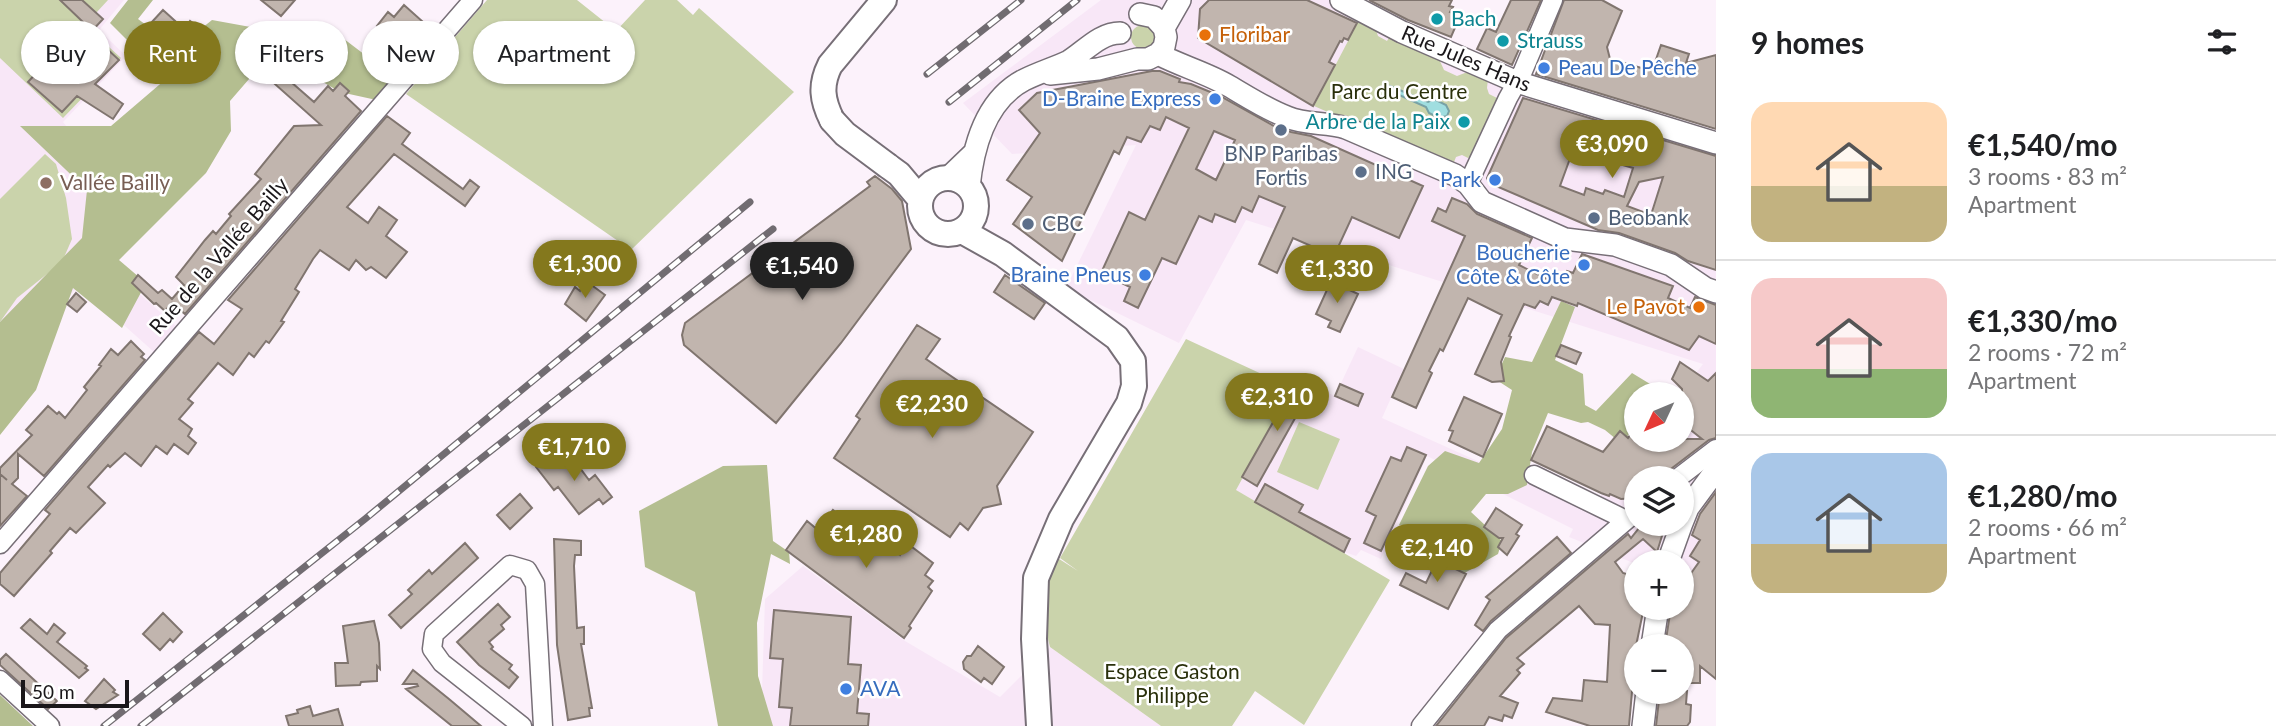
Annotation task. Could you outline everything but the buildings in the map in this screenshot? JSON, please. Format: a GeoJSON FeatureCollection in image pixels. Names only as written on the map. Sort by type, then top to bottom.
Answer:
{"type":"FeatureCollection","features":[{"type":"Feature","properties":{"kind":"main road"},"geometry":{"type":"LineString","coordinates":[[884,0],[830,65],[822,92],[824,103],[858,125],[894,162],[976,201],[968,225],[948,234],[929,227],[920,214],[943,186]]}},
{"type":"Feature","properties":{"kind":"main road"},"geometry":{"type":"LineString","coordinates":[[839,115],[840,73],[896,0]]}},
{"type":"Feature","properties":{"kind":"main road"},"geometry":{"type":"LineString","coordinates":[[968,225],[1117,338],[1133,360],[1134,386],[1129,403],[1061,519],[1035,578],[1034,639],[1039,726]]}},
{"type":"Feature","properties":{"kind":"street","name":"Rue de la Vallée Bailly"},"geometry":{"type":"LineString","coordinates":[[0,544],[473,0]]}},
{"type":"Feature","properties":{"kind":"street"},"geometry":{"type":"LineString","coordinates":[[1164,28],[1180,0]]}},
{"type":"Feature","properties":{"kind":"street","name":"Rue Jules Hans"},"geometry":{"type":"LineString","coordinates":[[1341,0],[1402,32],[1517,82],[1716,143]]}},
{"type":"Feature","properties":{"kind":"street"},"geometry":{"type":"LineString","coordinates":[[1468,184],[1508,97],[1523,71],[1553,0]]}},
{"type":"Feature","properties":{"kind":"street"},"geometry":{"type":"LineString","coordinates":[[1038,75],[1098,69],[1148,60],[1158,54],[1164,47],[1164,28],[1147,7],[1130,17],[1120,33],[1123,49],[1137,60]]}},
{"type":"Feature","properties":{"kind":"street"},"geometry":{"type":"LineString","coordinates":[[943,186],[974,153],[998,101],[1024,80],[1080,54],[1103,37],[1120,33]]}},
{"type":"Feature","properties":{"kind":"street"},"geometry":{"type":"LineString","coordinates":[[1158,54],[1228,85],[1244,97],[1287,118],[1346,128],[1455,175],[1468,184],[1482,202],[1565,239],[1615,245],[1671,265],[1705,288],[1716,292]]}},
{"type":"Feature","properties":{"kind":"street"},"geometry":{"type":"LineString","coordinates":[[1694,466],[1716,449]]}},
{"type":"Feature","properties":{"kind":"street"},"geometry":{"type":"LineString","coordinates":[[1694,500],[1716,470]]}},
{"type":"Feature","properties":{"kind":"street"},"geometry":{"type":"LineString","coordinates":[[1534,475],[1624,513]]}},
{"type":"Feature","properties":{"kind":"street"},"geometry":{"type":"LineString","coordinates":[[1421,726],[1498,630],[1624,522]]}},
{"type":"Feature","properties":{"kind":"street"},"geometry":{"type":"LineString","coordinates":[[522,726],[442,663],[432,649],[434,634],[510,565],[527,570],[535,584],[543,726]]}},
{"type":"Feature","properties":{"kind":"street"},"geometry":{"type":"LineString","coordinates":[[0,680],[50,726]]}},
{"type":"Feature","properties":{"kind":"street"},"geometry":{"type":"LineString","coordinates":[[1643,726],[1646,704]]}},
{"type":"Feature","properties":{"kind":"shaded area","name":"Vallée Bailly"},"geometry":{"type":"Polygon","coordinates":[[[0,0],[124,0],[106,21],[21,21],[21,84],[99,84],[63,122],[89,153],[92,252],[176,326],[154,352],[79,285],[0,384],[0,0]]]}},
{"type":"Feature","properties":{"kind":"shaded area"},"geometry":{"type":"Polygon","coordinates":[[[1101,0],[1331,0],[1536,79],[1716,140],[1716,595],[1694,587],[1694,550],[1624,550],[1624,559],[1569,537],[1573,529],[1427,456],[1381,559],[1361,550],[1356,556],[1344,552],[1235,490],[1297,380],[1335,396],[1358,347],[1404,369],[1382,418],[1589,511],[1624,466],[1635,452],[1694,452],[1694,382],[1689,382],[1703,364],[1246,220],[1179,343],[1066,288],[1136,145],[1012,154],[963,103],[1101,0]]]}},
{"type":"Feature","properties":{"kind":"shaded area","name":"Vallée Bailly"},"geometry":{"type":"Polygon","coordinates":[[[110,41],[124,54],[124,58],[110,73],[110,41]]]}},
{"type":"Feature","properties":{"kind":"shaded area"},"geometry":{"type":"Polygon","coordinates":[[[803,566],[905,641],[1000,697],[1050,647],[1161,726],[771,726],[762,691],[765,599],[803,566]]]}},
{"type":"Feature","properties":{"kind":"green space"},"geometry":{"type":"Polygon","coordinates":[[[0,0],[108,0],[89,21],[21,21],[21,78],[0,58],[0,0]]]}},
{"type":"Feature","properties":{"kind":"green space"},"geometry":{"type":"Polygon","coordinates":[[[128,0],[153,0],[138,19],[141,21],[124,21],[124,37],[110,23],[128,0]]]}},
{"type":"Feature","properties":{"kind":"green space"},"geometry":{"type":"Polygon","coordinates":[[[487,0],[577,0],[603,21],[473,21],[473,84],[635,84],[635,21],[625,21],[645,0],[677,0],[693,15],[699,8],[794,92],[631,250],[406,94],[415,84],[459,84],[459,32],[487,0]]]}},
{"type":"Feature","properties":{"kind":"green space"},"geometry":{"type":"Polygon","coordinates":[[[221,22],[235,24],[235,84],[245,84],[230,101],[231,131],[206,173],[119,260],[146,283],[122,328],[73,288],[36,390],[0,435],[0,322],[82,238],[87,190],[20,126],[111,126],[160,84],[221,84],[221,22]]]}},
{"type":"Feature","properties":{"kind":"green space","name":"Parc du Centre"},"geometry":{"type":"Polygon","coordinates":[[[1358,22],[1376,30],[1378,36],[1387,41],[1390,36],[1439,59],[1444,70],[1457,76],[1470,71],[1488,79],[1489,94],[1498,101],[1475,154],[1468,158],[1462,155],[1456,157],[1454,162],[1447,165],[1352,123],[1354,119],[1345,115],[1339,117],[1314,106],[1358,22]]]}},
{"type":"Feature","properties":{"kind":"green space"},"geometry":{"type":"Polygon","coordinates":[[[1143,25],[1152,28],[1155,37],[1152,46],[1143,49],[1134,46],[1131,37],[1134,28],[1143,25]]]}},
{"type":"Feature","properties":{"kind":"green space"},"geometry":{"type":"Polygon","coordinates":[[[348,42],[362,53],[362,84],[395,84],[381,101],[340,92],[326,84],[348,84],[348,42]]]}},
{"type":"Feature","properties":{"kind":"green space"},"geometry":{"type":"Polygon","coordinates":[[[110,48],[121,58],[110,69],[110,48]]]}},
{"type":"Feature","properties":{"kind":"green space"},"geometry":{"type":"Polygon","coordinates":[[[27,84],[96,84],[63,118],[27,84]]]}},
{"type":"Feature","properties":{"kind":"green space"},"geometry":{"type":"Polygon","coordinates":[[[45,154],[56,164],[66,198],[72,239],[62,262],[17,298],[0,322],[0,199],[45,154]]]}},
{"type":"Feature","properties":{"kind":"green space"},"geometry":{"type":"Polygon","coordinates":[[[1561,301],[1575,307],[1555,360],[1583,374],[1585,405],[1596,411],[1632,373],[1647,382],[1624,382],[1622,444],[1605,430],[1588,422],[1581,423],[1548,413],[1532,452],[1527,485],[1508,494],[1486,494],[1471,512],[1502,541],[1498,554],[1461,575],[1443,558],[1432,527],[1399,525],[1428,466],[1445,451],[1479,463],[1502,429],[1512,390],[1495,379],[1505,357],[1532,362],[1561,301]]]}},
{"type":"Feature","properties":{"kind":"green space","name":"Espace Gaston Philippe"},"geometry":{"type":"Polygon","coordinates":[[[1186,339],[1292,388],[1236,490],[1390,580],[1304,725],[1255,691],[1232,726],[1161,726],[1050,647],[1038,599],[1056,557],[1078,571],[1060,558],[1186,339]]]}},
{"type":"Feature","properties":{"kind":"green space"},"geometry":{"type":"Polygon","coordinates":[[[1299,422],[1340,439],[1318,490],[1277,472],[1299,422]]]}},
{"type":"Feature","properties":{"kind":"green space"},"geometry":{"type":"Polygon","coordinates":[[[767,465],[773,541],[789,552],[790,564],[771,554],[757,623],[758,676],[773,726],[718,726],[695,592],[645,567],[639,511],[723,466],[767,465]]]}},
{"type":"Feature","properties":{"kind":"green space"},"geometry":{"type":"Polygon","coordinates":[[[0,695],[33,726],[0,726],[0,695]]]}},
{"type":"Feature","properties":{"kind":"water"},"geometry":{"type":"Polygon","coordinates":[[[1390,86],[1428,102],[1434,99],[1446,105],[1449,111],[1447,116],[1439,118],[1429,113],[1426,107],[1388,90],[1390,86]]]}},
{"type":"Feature","properties":{"kind":"railway"},"geometry":{"type":"LineString","coordinates":[[927,74],[1021,0]]}},
{"type":"Feature","properties":{"kind":"railway"},"geometry":{"type":"LineString","coordinates":[[949,102],[1077,0]]}},
{"type":"Feature","properties":{"kind":"railway"},"geometry":{"type":"LineString","coordinates":[[104,726],[365,519],[750,202]]}},
{"type":"Feature","properties":{"kind":"railway"},"geometry":{"type":"LineString","coordinates":[[141,726],[773,229]]}},
{"type":"Feature","properties":{"kind":"place","name":"Bach"},"geometry":{"type":"Point","coordinates":[1437,19]}},
{"type":"Feature","properties":{"kind":"place","name":"Floribar"},"geometry":{"type":"Point","coordinates":[1205,35]}},
{"type":"Feature","properties":{"kind":"place","name":"Strauss"},"geometry":{"type":"Point","coordinates":[1503,41]}},
{"type":"Feature","properties":{"kind":"place","name":"Peau De Pêche"},"geometry":{"type":"Point","coordinates":[1544,68]}},
{"type":"Feature","properties":{"kind":"place","name":"D-Braine Express"},"geometry":{"type":"Point","coordinates":[1215,99]}},
{"type":"Feature","properties":{"kind":"place","name":"Arbre de la Paix"},"geometry":{"type":"Point","coordinates":[1464,122]}},
{"type":"Feature","properties":{"kind":"place","name":"BNP Paribas Fortis"},"geometry":{"type":"Point","coordinates":[1281,130]}},
{"type":"Feature","properties":{"kind":"place","name":"ING"},"geometry":{"type":"Point","coordinates":[1361,172]}},
{"type":"Feature","properties":{"kind":"place","name":"Park"},"geometry":{"type":"Point","coordinates":[1495,180]}},
{"type":"Feature","properties":{"kind":"place","name":"Vallée Bailly"},"geometry":{"type":"Point","coordinates":[46,183]}},
{"type":"Feature","properties":{"kind":"place","name":"Beobank"},"geometry":{"type":"Point","coordinates":[1594,218]}},
{"type":"Feature","properties":{"kind":"place","name":"CBC"},"geometry":{"type":"Point","coordinates":[1028,224]}},
{"type":"Feature","properties":{"kind":"place","name":"Boucherie Côte & Côte"},"geometry":{"type":"Point","coordinates":[1584,265]}},
{"type":"Feature","properties":{"kind":"place","name":"Braine Pneus"},"geometry":{"type":"Point","coordinates":[1145,275]}},
{"type":"Feature","properties":{"kind":"place","name":"Le Pavot"},"geometry":{"type":"Point","coordinates":[1699,307]}},
{"type":"Feature","properties":{"kind":"place","name":"AVA"},"geometry":{"type":"Point","coordinates":[846,689]}}]}
